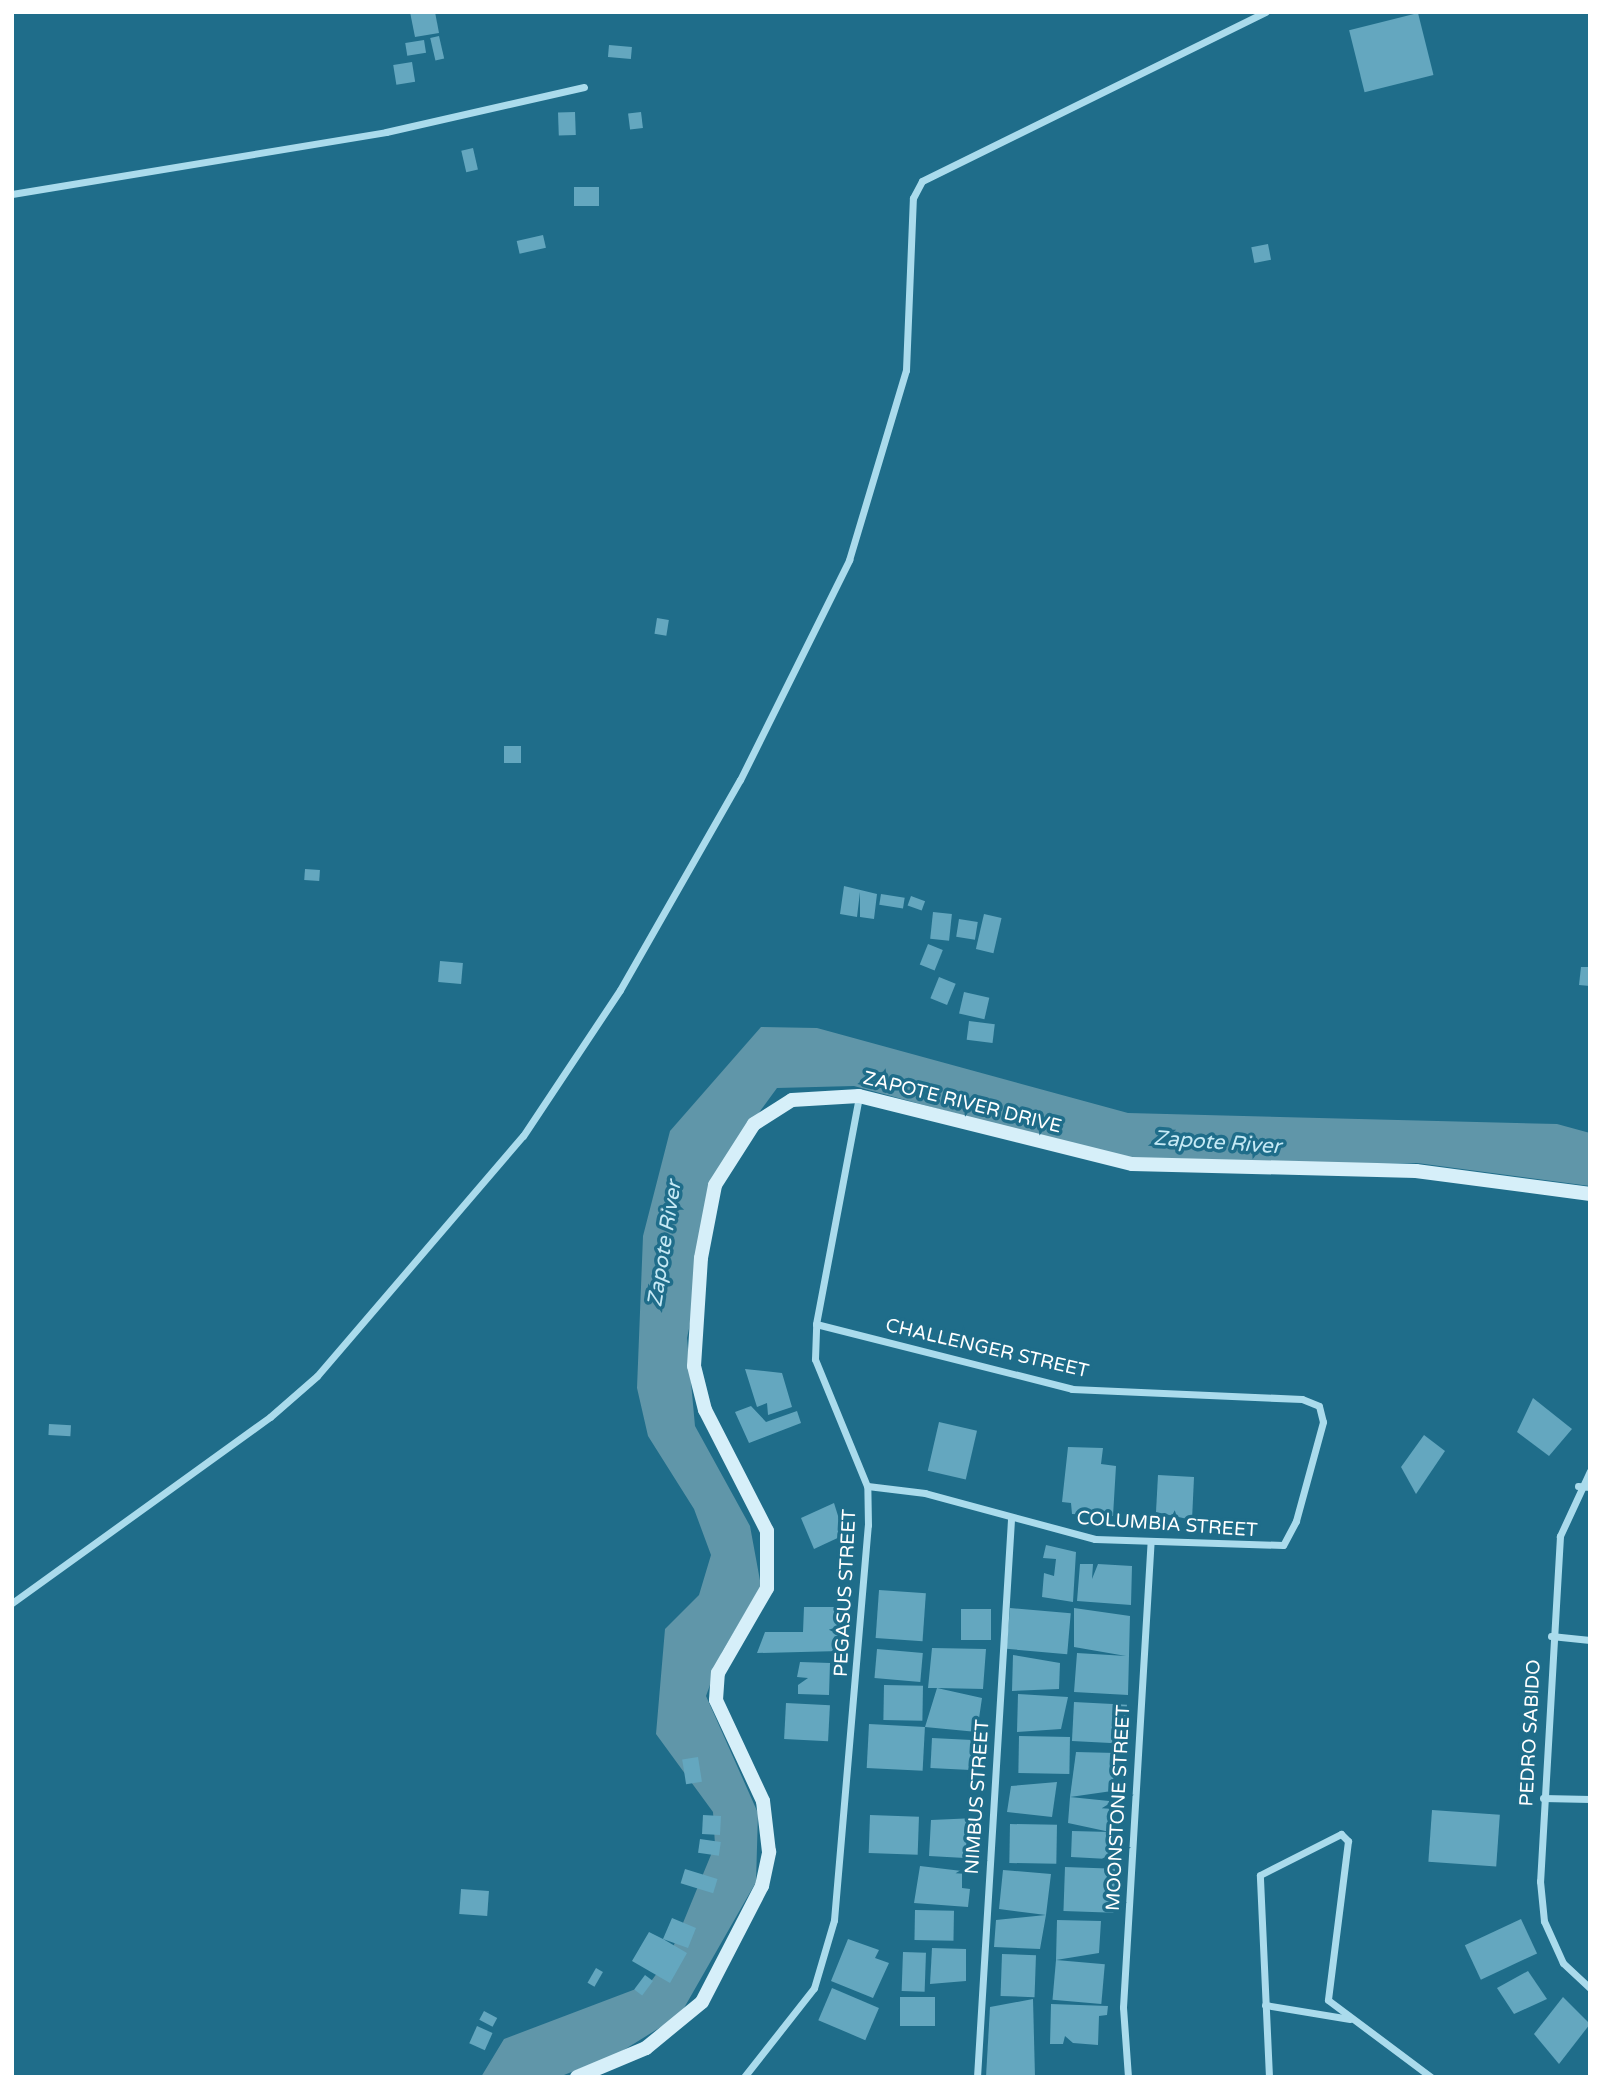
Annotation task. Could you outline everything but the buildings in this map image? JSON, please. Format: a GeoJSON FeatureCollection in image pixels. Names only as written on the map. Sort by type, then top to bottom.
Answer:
{"type":"FeatureCollection","features":[{"type":"Feature","properties":{"kind":"main road","name":"ZAPOTE RIVER DRIVE"},"geometry":{"type":"LineString","coordinates":[[577,2077],[646,2048],[702,2002],[762,1886],[769,1852],[763,1801],[716,1700],[718,1673],[767,1588],[769,1550],[758,1506],[705,1410],[694,1366],[701,1258],[715,1185],[754,1124],[792,1100],[859,1096],[1132,1164],[1416,1171],[1590,1194]]}},
{"type":"Feature","properties":{"kind":"street"},"geometry":{"type":"LineString","coordinates":[[12,1604],[270,1417],[317,1376],[523,1136],[620,990],[740,780],[849,560],[906,370],[913,198],[922,181],[1266,12]]}},
{"type":"Feature","properties":{"kind":"street"},"geometry":{"type":"LineString","coordinates":[[12,194],[386,132],[584,87]]}},
{"type":"Feature","properties":{"kind":"street","name":"PEGASUS STREET"},"geometry":{"type":"LineString","coordinates":[[744,2077],[802,2008],[831,1942],[855,1700],[867,1486],[825,1393],[815,1359],[816,1324],[859,1096]]}},
{"type":"Feature","properties":{"kind":"street","name":"CHALLENGER STREET"},"geometry":{"type":"LineString","coordinates":[[816,1324],[1072,1389],[1277,1396],[1319,1406]]}},
{"type":"Feature","properties":{"kind":"street","name":"COLUMBIA STREET"},"geometry":{"type":"LineString","coordinates":[[867,1486],[925,1493],[1012,1519],[1096,1539],[1283,1545],[1321,1444],[1319,1406]]}},
{"type":"Feature","properties":{"kind":"street","name":"PEDRO SABIDO"},"geometry":{"type":"LineString","coordinates":[[1590,1471],[1578,1486],[1560,1536],[1551,1636],[1544,1798],[1544,1921],[1563,1963],[1590,1988]]}},
{"type":"Feature","properties":{"kind":"street"},"geometry":{"type":"LineString","coordinates":[[1578,1486],[1590,1487]]}},
{"type":"Feature","properties":{"kind":"street","name":"NIMBUS STREET"},"geometry":{"type":"LineString","coordinates":[[977,2077],[1012,1519]]}},
{"type":"Feature","properties":{"kind":"street","name":"MOONSTONE STREET"},"geometry":{"type":"LineString","coordinates":[[1128,2077],[1123,2007],[1151,1542]]}},
{"type":"Feature","properties":{"kind":"street"},"geometry":{"type":"LineString","coordinates":[[1551,1636],[1590,1640]]}},
{"type":"Feature","properties":{"kind":"street"},"geometry":{"type":"LineString","coordinates":[[1544,1798],[1590,1799]]}},
{"type":"Feature","properties":{"kind":"street"},"geometry":{"type":"LineString","coordinates":[[1269,2077],[1260,1936],[1262,1871],[1346,1836],[1326,1993],[1351,2020],[1431,2077]]}},
{"type":"Feature","properties":{"kind":"street"},"geometry":{"type":"LineString","coordinates":[[1265,2005],[1351,2020]]}},
{"type":"Feature","properties":{"kind":"water","name":"Zapote River"},"geometry":{"type":"Polygon","coordinates":[[[761,1027],[817,1028],[1128,1113],[1557,1124],[1590,1133],[1590,1186],[1417,1163],[1229,1166],[1126,1160],[854,1086],[777,1088],[725,1159],[687,1338],[695,1426],[750,1526],[761,1586],[722,1652],[706,1696],[758,1813],[756,1882],[680,2015],[619,2053],[559,2077],[481,2077],[504,2039],[649,1984],[669,1957],[715,1845],[713,1812],[656,1734],[665,1629],[699,1595],[711,1555],[694,1509],[648,1436],[637,1388],[643,1236],[670,1131],[761,1027]]]}}]}
